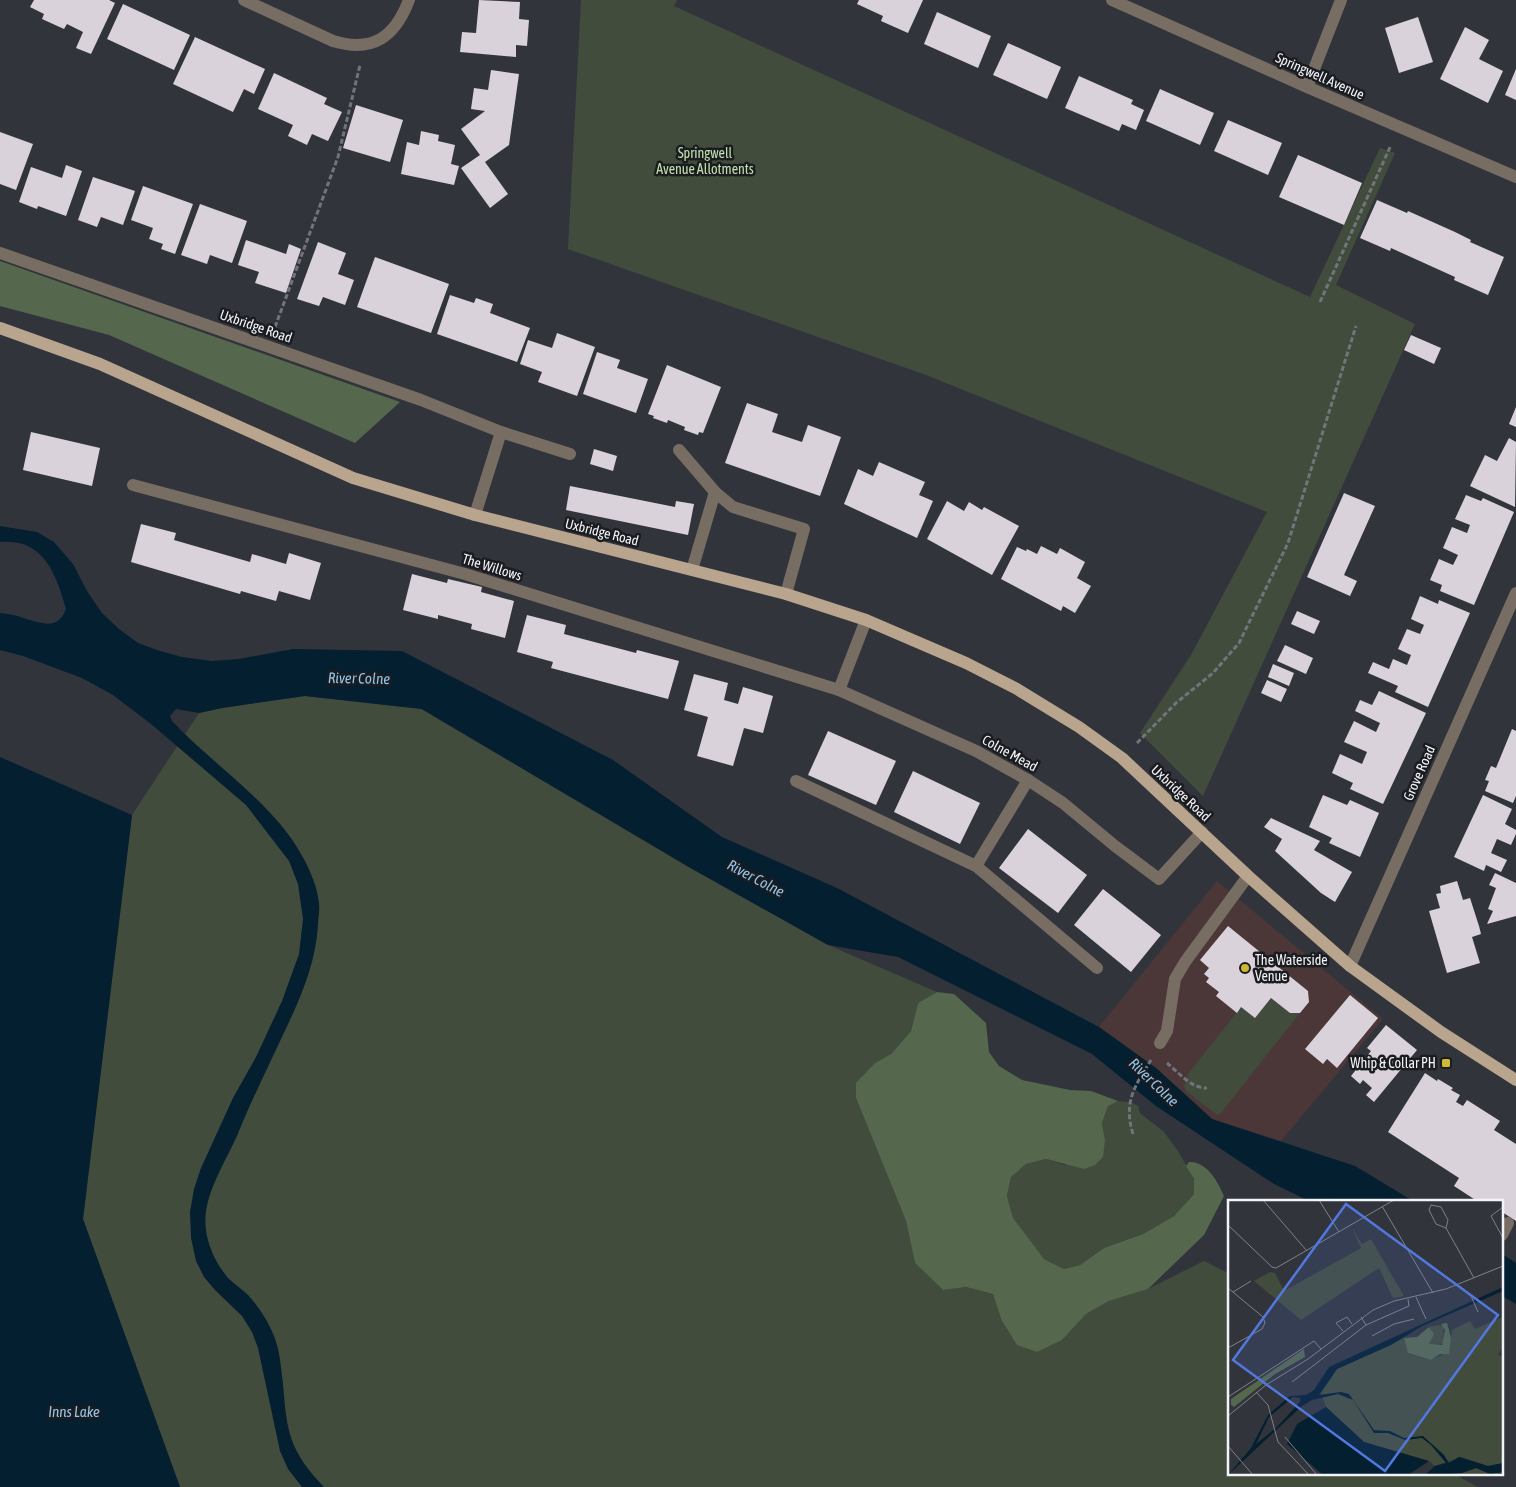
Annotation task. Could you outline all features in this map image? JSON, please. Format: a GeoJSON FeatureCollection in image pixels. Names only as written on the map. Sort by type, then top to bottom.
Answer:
{"type":"FeatureCollection","features":[{"type":"Feature","properties":{"kind":"main road","name":"Uxbridge Road"},"geometry":{"type":"LineString","coordinates":[[0,328],[100,364],[353,478],[475,515],[786,594],[866,620],[966,663],[1017,689],[1079,727],[1122,758],[1248,876],[1350,966],[1441,1032],[1516,1080]]}},
{"type":"Feature","properties":{"kind":"street"},"geometry":{"type":"LineString","coordinates":[[244,0],[333,41],[348,45],[365,45],[382,38],[394,28],[402,17],[409,0]]}},
{"type":"Feature","properties":{"kind":"street","name":"Springwell Avenue"},"geometry":{"type":"LineString","coordinates":[[1112,0],[1306,87],[1516,177]]}},
{"type":"Feature","properties":{"kind":"street"},"geometry":{"type":"LineString","coordinates":[[1306,87],[1341,0]]}},
{"type":"Feature","properties":{"kind":"street","name":"Uxbridge Road"},"geometry":{"type":"LineString","coordinates":[[0,253],[268,345],[421,400],[501,432],[570,454]]}},
{"type":"Feature","properties":{"kind":"street"},"geometry":{"type":"LineString","coordinates":[[475,515],[501,432]]}},
{"type":"Feature","properties":{"kind":"street"},"geometry":{"type":"LineString","coordinates":[[679,450],[715,492],[733,507],[804,529],[786,594]]}},
{"type":"Feature","properties":{"kind":"street","name":"The Willows"},"geometry":{"type":"LineString","coordinates":[[133,485],[465,574],[839,690]]}},
{"type":"Feature","properties":{"kind":"street"},"geometry":{"type":"LineString","coordinates":[[692,570],[715,492]]}},
{"type":"Feature","properties":{"kind":"street","name":"Grove Road"},"geometry":{"type":"LineString","coordinates":[[1350,966],[1516,592]]}},
{"type":"Feature","properties":{"kind":"street"},"geometry":{"type":"LineString","coordinates":[[839,690],[866,620]]}},
{"type":"Feature","properties":{"kind":"street","name":"Colne Mead"},"geometry":{"type":"LineString","coordinates":[[839,690],[976,751],[1028,780],[1063,803],[1159,879],[1202,832]]}},
{"type":"Feature","properties":{"kind":"street"},"geometry":{"type":"LineString","coordinates":[[976,866],[1028,780]]}},
{"type":"Feature","properties":{"kind":"street"},"geometry":{"type":"LineString","coordinates":[[796,781],[976,866],[1097,968]]}},
{"type":"Feature","properties":{"kind":"street"},"geometry":{"type":"LineString","coordinates":[[1160,1043],[1167,1031],[1175,979],[1185,962],[1248,876]]}},
{"type":"Feature","properties":{"kind":"street"},"geometry":{"type":"LineString","coordinates":[[1504,1231],[1508,1223]]}},
{"type":"Feature","properties":{"kind":"path"},"geometry":{"type":"LineString","coordinates":[[268,345],[338,157],[365,45]]}},
{"type":"Feature","properties":{"kind":"path"},"geometry":{"type":"LineString","coordinates":[[1320,302],[1399,127]]}},
{"type":"Feature","properties":{"kind":"path"},"geometry":{"type":"LineString","coordinates":[[1122,758],[1176,703],[1213,673],[1239,643],[1288,543],[1356,326]]}},
{"type":"Feature","properties":{"kind":"path"},"geometry":{"type":"LineString","coordinates":[[1161,1058],[1194,1085],[1200,1089],[1206,1088]]}},
{"type":"Feature","properties":{"kind":"path"},"geometry":{"type":"LineString","coordinates":[[1133,1134],[1128,1119],[1132,1094],[1150,1062]]}},
{"type":"Feature","properties":{"kind":"shaded area"},"geometry":{"type":"Polygon","coordinates":[[[1217,881],[1383,1019],[1281,1141],[1212,1119],[1156,1068],[1099,1027],[1217,881]]]}},
{"type":"Feature","properties":{"kind":"green space","name":"Springwell Avenue Allotments"},"geometry":{"type":"Polygon","coordinates":[[[581,0],[677,0],[674,6],[1310,297],[1380,148],[1395,153],[1336,285],[1415,324],[1203,796],[1140,733],[1191,655],[1267,512],[926,375],[568,249],[581,0]]]}},
{"type":"Feature","properties":{"kind":"green space"},"geometry":{"type":"Polygon","coordinates":[[[0,261],[400,402],[355,443],[109,335],[0,306],[0,261]]]}},
{"type":"Feature","properties":{"kind":"green space"},"geometry":{"type":"Polygon","coordinates":[[[305,696],[421,709],[687,866],[828,945],[937,992],[918,1003],[911,1031],[891,1054],[875,1063],[856,1098],[906,1221],[915,1263],[943,1290],[966,1287],[993,1294],[1001,1319],[1062,1340],[1086,1314],[1109,1301],[1148,1289],[1204,1261],[1228,1273],[1228,1474],[1454,1474],[1478,1487],[180,1487],[83,1219],[132,815],[199,713],[305,696]]]}},
{"type":"Feature","properties":{"kind":"green space"},"geometry":{"type":"Polygon","coordinates":[[[937,992],[954,994],[986,1023],[989,1052],[999,1066],[1022,1080],[1070,1090],[1091,1091],[1118,1101],[1108,1106],[1102,1123],[1105,1140],[1103,1157],[1095,1165],[1084,1169],[1046,1159],[1026,1164],[1011,1177],[1007,1196],[1013,1218],[1044,1259],[1064,1269],[1080,1265],[1104,1248],[1143,1234],[1174,1216],[1194,1194],[1194,1179],[1186,1166],[1189,1162],[1201,1165],[1211,1173],[1224,1196],[1204,1235],[1148,1289],[1109,1301],[1086,1314],[1062,1340],[1037,1352],[1017,1345],[1001,1319],[993,1294],[966,1287],[943,1290],[915,1263],[906,1221],[856,1098],[856,1083],[875,1063],[891,1054],[911,1031],[918,1003],[937,992]]]}},
{"type":"Feature","properties":{"kind":"green space"},"geometry":{"type":"Polygon","coordinates":[[[1271,998],[1290,1013],[1300,1013],[1220,1114],[1216,1114],[1186,1091],[1184,1086],[1188,1074],[1241,1007],[1255,1018],[1271,998]]]}},
{"type":"Feature","properties":{"kind":"green space"},"geometry":{"type":"Polygon","coordinates":[[[1118,1101],[1130,1102],[1138,1106],[1140,1113],[1164,1132],[1178,1151],[1194,1179],[1194,1194],[1174,1216],[1143,1234],[1104,1248],[1080,1265],[1064,1269],[1044,1259],[1013,1218],[1007,1196],[1011,1177],[1026,1164],[1046,1159],[1065,1165],[1105,1140],[1102,1123],[1108,1105],[1118,1101]]]}},
{"type":"Feature","properties":{"kind":"water","name":"River Colne"},"geometry":{"type":"Polygon","coordinates":[[[0,526],[37,532],[54,542],[73,564],[87,591],[102,613],[119,629],[138,643],[182,657],[212,661],[239,659],[293,649],[402,651],[613,760],[722,837],[837,888],[1099,1027],[1156,1068],[1212,1119],[1355,1166],[1411,1200],[1307,1200],[1274,1184],[1156,1106],[1092,1054],[898,957],[828,945],[687,866],[422,709],[305,696],[199,713],[176,709],[170,716],[172,721],[260,803],[288,834],[308,868],[319,903],[316,943],[301,994],[216,1179],[207,1204],[205,1217],[207,1236],[217,1262],[228,1278],[256,1304],[274,1336],[278,1348],[286,1416],[292,1440],[303,1462],[324,1487],[302,1487],[288,1469],[280,1451],[258,1348],[252,1332],[242,1316],[204,1277],[196,1261],[191,1238],[190,1212],[194,1189],[201,1168],[233,1098],[256,1057],[282,1001],[299,954],[303,919],[298,884],[289,861],[246,805],[151,724],[113,695],[82,678],[23,656],[0,650],[0,613],[48,624],[54,623],[63,616],[66,609],[58,583],[46,561],[38,552],[15,542],[0,542],[0,526]]]}},
{"type":"Feature","properties":{"kind":"water","name":"Inns Lake"},"geometry":{"type":"Polygon","coordinates":[[[0,757],[132,815],[83,1219],[180,1487],[0,1487],[0,757]]]}},
{"type":"Feature","properties":{"kind":"water"},"geometry":{"type":"Polygon","coordinates":[[[1504,1255],[1516,1263],[1516,1304],[1504,1297],[1504,1255]]]}},
{"type":"Feature","properties":{"kind":"building"},"geometry":{"type":"Polygon","coordinates":[[[34,0],[109,0],[115,3],[91,54],[76,48],[83,32],[67,24],[64,29],[42,19],[44,14],[30,7],[34,0]]]}},
{"type":"Feature","properties":{"kind":"building"},"geometry":{"type":"Polygon","coordinates":[[[479,0],[520,2],[519,19],[529,20],[527,46],[516,45],[516,57],[460,52],[462,32],[476,33],[479,0]]]}},
{"type":"Feature","properties":{"kind":"building"},"geometry":{"type":"Polygon","coordinates":[[[859,0],[923,0],[908,33],[881,21],[883,16],[857,4],[859,0]]]}},
{"type":"Feature","properties":{"kind":"building"},"geometry":{"type":"Polygon","coordinates":[[[123,4],[190,35],[174,70],[107,39],[123,4]]]}},
{"type":"Feature","properties":{"kind":"building"},"geometry":{"type":"Polygon","coordinates":[[[937,12],[991,36],[978,68],[924,44],[937,12]]]}},
{"type":"Feature","properties":{"kind":"building"},"geometry":{"type":"Polygon","coordinates":[[[1418,17],[1433,62],[1399,73],[1385,28],[1418,17]]]}},
{"type":"Feature","properties":{"kind":"building"},"geometry":{"type":"Polygon","coordinates":[[[1465,27],[1489,40],[1479,59],[1503,71],[1488,103],[1440,79],[1465,27]]]}},
{"type":"Feature","properties":{"kind":"building"},"geometry":{"type":"Polygon","coordinates":[[[195,37],[265,69],[254,94],[244,89],[233,112],[173,84],[195,37]]]}},
{"type":"Feature","properties":{"kind":"building"},"geometry":{"type":"Polygon","coordinates":[[[1008,43],[1061,67],[1047,99],[993,75],[1008,43]]]}},
{"type":"Feature","properties":{"kind":"building"},"geometry":{"type":"Polygon","coordinates":[[[1516,69],[1516,100],[1505,95],[1516,69]]]}},
{"type":"Feature","properties":{"kind":"building"},"geometry":{"type":"Polygon","coordinates":[[[491,70],[519,74],[509,145],[485,162],[508,194],[490,208],[461,168],[480,155],[461,129],[485,111],[471,109],[474,88],[488,90],[491,70]]]}},
{"type":"Feature","properties":{"kind":"building"},"geometry":{"type":"Polygon","coordinates":[[[274,73],[327,98],[324,104],[342,112],[328,141],[312,134],[307,145],[288,136],[293,125],[258,109],[274,73]]]}},
{"type":"Feature","properties":{"kind":"building"},"geometry":{"type":"Polygon","coordinates":[[[1079,76],[1133,100],[1131,104],[1144,110],[1136,130],[1122,124],[1119,131],[1065,108],[1079,76]]]}},
{"type":"Feature","properties":{"kind":"building"},"geometry":{"type":"Polygon","coordinates":[[[1160,89],[1214,113],[1200,145],[1146,121],[1160,89]]]}},
{"type":"Feature","properties":{"kind":"building"},"geometry":{"type":"Polygon","coordinates":[[[356,105],[403,120],[390,162],[343,148],[356,105]]]}},
{"type":"Feature","properties":{"kind":"building"},"geometry":{"type":"Polygon","coordinates":[[[1228,120],[1282,143],[1268,175],[1214,151],[1228,120]]]}},
{"type":"Feature","properties":{"kind":"building"},"geometry":{"type":"Polygon","coordinates":[[[421,131],[439,135],[438,141],[455,145],[451,164],[459,166],[454,185],[401,174],[407,142],[419,145],[421,131]]]}},
{"type":"Feature","properties":{"kind":"building"},"geometry":{"type":"Polygon","coordinates":[[[0,132],[33,144],[16,190],[0,184],[0,132]]]}},
{"type":"Feature","properties":{"kind":"building"},"geometry":{"type":"Polygon","coordinates":[[[1298,155],[1362,183],[1344,225],[1279,197],[1298,155]]]}},
{"type":"Feature","properties":{"kind":"building"},"geometry":{"type":"Polygon","coordinates":[[[66,165],[82,171],[66,216],[38,206],[37,209],[19,202],[31,167],[62,178],[66,165]]]}},
{"type":"Feature","properties":{"kind":"building"},"geometry":{"type":"Polygon","coordinates":[[[93,177],[135,191],[123,225],[101,217],[97,227],[78,220],[93,177]]]}},
{"type":"Feature","properties":{"kind":"building"},"geometry":{"type":"Polygon","coordinates":[[[143,186],[193,204],[175,254],[161,249],[163,244],[149,239],[153,228],[131,220],[143,186]]]}},
{"type":"Feature","properties":{"kind":"building"},"geometry":{"type":"Polygon","coordinates":[[[1377,200],[1407,213],[1408,211],[1455,232],[1471,240],[1470,242],[1504,257],[1488,295],[1454,280],[1455,277],[1391,248],[1390,251],[1360,238],[1377,200]]]}},
{"type":"Feature","properties":{"kind":"building"},"geometry":{"type":"Polygon","coordinates":[[[200,204],[247,221],[232,263],[210,255],[207,264],[181,255],[200,204]]]}},
{"type":"Feature","properties":{"kind":"building"},"geometry":{"type":"Polygon","coordinates":[[[246,240],[286,254],[289,244],[301,249],[286,293],[255,283],[259,272],[238,265],[246,240]]]}},
{"type":"Feature","properties":{"kind":"building"},"geometry":{"type":"Polygon","coordinates":[[[318,242],[346,253],[338,274],[354,280],[345,305],[323,297],[319,306],[297,299],[318,242]]]}},
{"type":"Feature","properties":{"kind":"building"},"geometry":{"type":"Polygon","coordinates":[[[375,257],[449,284],[431,333],[357,307],[375,257]]]}},
{"type":"Feature","properties":{"kind":"building"},"geometry":{"type":"Polygon","coordinates":[[[450,295],[474,303],[476,298],[493,304],[490,313],[530,328],[517,362],[437,334],[450,295]]]}},
{"type":"Feature","properties":{"kind":"building"},"geometry":{"type":"Polygon","coordinates":[[[557,333],[595,347],[577,396],[538,382],[542,372],[520,364],[528,340],[552,348],[557,333]]]}},
{"type":"Feature","properties":{"kind":"building"},"geometry":{"type":"Polygon","coordinates":[[[1411,335],[1441,348],[1434,364],[1404,350],[1411,335]]]}},
{"type":"Feature","properties":{"kind":"building"},"geometry":{"type":"Polygon","coordinates":[[[597,352],[620,360],[617,368],[648,379],[636,413],[583,394],[597,352]]]}},
{"type":"Feature","properties":{"kind":"building"},"geometry":{"type":"Polygon","coordinates":[[[667,365],[721,387],[703,433],[699,432],[698,435],[684,430],[685,427],[668,420],[667,423],[648,414],[667,365]]]}},
{"type":"Feature","properties":{"kind":"building"},"geometry":{"type":"Polygon","coordinates":[[[747,403],[778,414],[772,432],[802,442],[808,425],[841,437],[820,496],[725,463],[747,403]]]}},
{"type":"Feature","properties":{"kind":"building"},"geometry":{"type":"Polygon","coordinates":[[[1516,407],[1516,427],[1509,424],[1516,407]]]}},
{"type":"Feature","properties":{"kind":"building"},"geometry":{"type":"Polygon","coordinates":[[[31,432],[100,448],[92,486],[23,470],[31,432]]]}},
{"type":"Feature","properties":{"kind":"building"},"geometry":{"type":"Polygon","coordinates":[[[1509,438],[1516,442],[1515,507],[1470,486],[1485,455],[1497,461],[1509,438]]]}},
{"type":"Feature","properties":{"kind":"building"},"geometry":{"type":"Polygon","coordinates":[[[594,449],[617,456],[613,471],[590,464],[594,449]]]}},
{"type":"Feature","properties":{"kind":"building"},"geometry":{"type":"Polygon","coordinates":[[[879,462],[925,482],[919,495],[933,501],[917,538],[844,504],[858,469],[873,476],[879,462]]]}},
{"type":"Feature","properties":{"kind":"building"},"geometry":{"type":"Polygon","coordinates":[[[570,486],[675,507],[676,501],[694,504],[688,535],[566,510],[570,486]]]}},
{"type":"Feature","properties":{"kind":"building"},"geometry":{"type":"Polygon","coordinates":[[[1344,493],[1375,506],[1344,575],[1357,581],[1350,596],[1307,577],[1344,493]]]}},
{"type":"Feature","properties":{"kind":"building"},"geometry":{"type":"Polygon","coordinates":[[[1466,495],[1481,501],[1483,498],[1514,512],[1474,605],[1440,591],[1442,585],[1430,580],[1439,559],[1453,565],[1458,555],[1443,548],[1452,527],[1467,533],[1470,525],[1455,519],[1466,495]]]}},
{"type":"Feature","properties":{"kind":"building"},"geometry":{"type":"Polygon","coordinates":[[[947,501],[964,511],[969,502],[982,510],[984,507],[1019,526],[992,575],[927,539],[947,501]]]}},
{"type":"Feature","properties":{"kind":"building"},"geometry":{"type":"Polygon","coordinates":[[[141,524],[176,533],[174,540],[250,562],[252,554],[286,564],[289,553],[321,563],[310,600],[279,591],[276,601],[241,591],[240,594],[131,562],[141,524]]]}},
{"type":"Feature","properties":{"kind":"building"},"geometry":{"type":"Polygon","coordinates":[[[1041,546],[1057,554],[1060,548],[1085,562],[1077,578],[1091,586],[1075,613],[1063,606],[1061,611],[1001,579],[1017,547],[1037,554],[1041,546]]]}},
{"type":"Feature","properties":{"kind":"building"},"geometry":{"type":"Polygon","coordinates":[[[412,574],[447,583],[448,579],[482,587],[481,592],[514,601],[505,638],[471,629],[472,624],[438,615],[438,619],[403,610],[412,574]]]}},
{"type":"Feature","properties":{"kind":"building"},"geometry":{"type":"Polygon","coordinates":[[[1420,596],[1438,604],[1439,600],[1470,613],[1428,707],[1395,692],[1398,686],[1368,673],[1373,662],[1389,669],[1393,659],[1407,665],[1411,655],[1398,649],[1407,629],[1420,634],[1424,625],[1411,619],[1420,596]]]}},
{"type":"Feature","properties":{"kind":"building"},"geometry":{"type":"Polygon","coordinates":[[[1297,611],[1320,621],[1314,634],[1291,624],[1297,611]]]}},
{"type":"Feature","properties":{"kind":"building"},"geometry":{"type":"Polygon","coordinates":[[[527,615],[566,625],[564,634],[636,653],[637,650],[679,661],[668,699],[551,668],[553,662],[517,652],[527,615]]]}},
{"type":"Feature","properties":{"kind":"building"},"geometry":{"type":"Polygon","coordinates":[[[1285,645],[1313,658],[1306,674],[1277,661],[1285,645]]]}},
{"type":"Feature","properties":{"kind":"building"},"geometry":{"type":"Polygon","coordinates":[[[1273,664],[1294,673],[1289,686],[1268,677],[1273,664]]]}},
{"type":"Feature","properties":{"kind":"building"},"geometry":{"type":"Polygon","coordinates":[[[694,674],[728,683],[724,700],[738,704],[743,687],[773,696],[763,733],[744,728],[733,766],[697,756],[708,717],[684,710],[694,674]]]}},
{"type":"Feature","properties":{"kind":"building"},"geometry":{"type":"Polygon","coordinates":[[[1267,680],[1287,689],[1281,702],[1261,693],[1267,680]]]}},
{"type":"Feature","properties":{"kind":"building"},"geometry":{"type":"Polygon","coordinates":[[[1379,691],[1426,713],[1383,804],[1350,789],[1353,783],[1332,773],[1340,754],[1362,764],[1367,752],[1344,742],[1354,721],[1376,732],[1380,723],[1355,711],[1360,700],[1372,705],[1379,691]]]}},
{"type":"Feature","properties":{"kind":"building"},"geometry":{"type":"Polygon","coordinates":[[[1512,729],[1516,731],[1516,796],[1513,803],[1485,791],[1489,781],[1485,780],[1491,766],[1496,768],[1512,729]]]}},
{"type":"Feature","properties":{"kind":"building"},"geometry":{"type":"Polygon","coordinates":[[[828,731],[896,761],[876,805],[808,775],[828,731]]]}},
{"type":"Feature","properties":{"kind":"building"},"geometry":{"type":"Polygon","coordinates":[[[913,771],[980,803],[960,844],[894,812],[913,771]]]}},
{"type":"Feature","properties":{"kind":"building"},"geometry":{"type":"Polygon","coordinates":[[[1323,795],[1347,805],[1350,800],[1379,813],[1360,857],[1329,843],[1332,838],[1309,827],[1323,795]]]}},
{"type":"Feature","properties":{"kind":"building"},"geometry":{"type":"Polygon","coordinates":[[[1483,795],[1512,809],[1505,824],[1516,830],[1511,845],[1497,839],[1491,853],[1507,860],[1501,872],[1486,865],[1484,871],[1454,857],[1483,795]]]}},
{"type":"Feature","properties":{"kind":"building"},"geometry":{"type":"Polygon","coordinates":[[[1271,818],[1320,841],[1314,850],[1352,872],[1335,902],[1321,893],[1275,851],[1282,839],[1264,827],[1271,818]]]}},
{"type":"Feature","properties":{"kind":"building"},"geometry":{"type":"Polygon","coordinates":[[[1028,829],[1087,875],[1058,913],[999,868],[1028,829]]]}},
{"type":"Feature","properties":{"kind":"building"},"geometry":{"type":"Polygon","coordinates":[[[1495,873],[1516,883],[1516,916],[1487,924],[1493,911],[1488,909],[1496,888],[1489,885],[1495,873]]]}},
{"type":"Feature","properties":{"kind":"building"},"geometry":{"type":"Polygon","coordinates":[[[1457,881],[1463,900],[1470,898],[1479,926],[1481,934],[1472,937],[1480,963],[1447,973],[1429,911],[1440,908],[1436,894],[1441,893],[1440,886],[1457,881]]]}},
{"type":"Feature","properties":{"kind":"building"},"geometry":{"type":"Polygon","coordinates":[[[1103,889],[1161,935],[1131,972],[1074,925],[1103,889]]]}},
{"type":"Feature","properties":{"kind":"building"},"geometry":{"type":"Polygon","coordinates":[[[1228,926],[1308,991],[1309,1002],[1300,1013],[1290,1013],[1271,998],[1255,1018],[1241,1007],[1237,1013],[1216,996],[1219,992],[1206,982],[1209,978],[1204,974],[1209,968],[1200,960],[1228,926]]]}},
{"type":"Feature","properties":{"kind":"building"},"geometry":{"type":"Polygon","coordinates":[[[1350,995],[1378,1018],[1337,1068],[1327,1059],[1323,1064],[1305,1049],[1350,995]]]}},
{"type":"Feature","properties":{"kind":"building"},"geometry":{"type":"Polygon","coordinates":[[[1386,1025],[1417,1050],[1374,1102],[1366,1095],[1372,1088],[1363,1080],[1360,1084],[1351,1076],[1371,1051],[1367,1048],[1386,1025]]]}},
{"type":"Feature","properties":{"kind":"building"},"geometry":{"type":"Polygon","coordinates":[[[1425,1073],[1453,1088],[1451,1090],[1460,1095],[1456,1102],[1463,1106],[1467,1100],[1500,1121],[1494,1130],[1516,1144],[1516,1221],[1504,1213],[1504,1200],[1475,1200],[1454,1186],[1459,1178],[1388,1132],[1425,1073]]]}},
{"type":"Feature","properties":{"kind":"place","name":"The Waterside Venue"},"geometry":{"type":"Point","coordinates":[1245,968]}},
{"type":"Feature","properties":{"kind":"place","name":"Whip & Collar PH"},"geometry":{"type":"Point","coordinates":[1446,1063]}}]}
